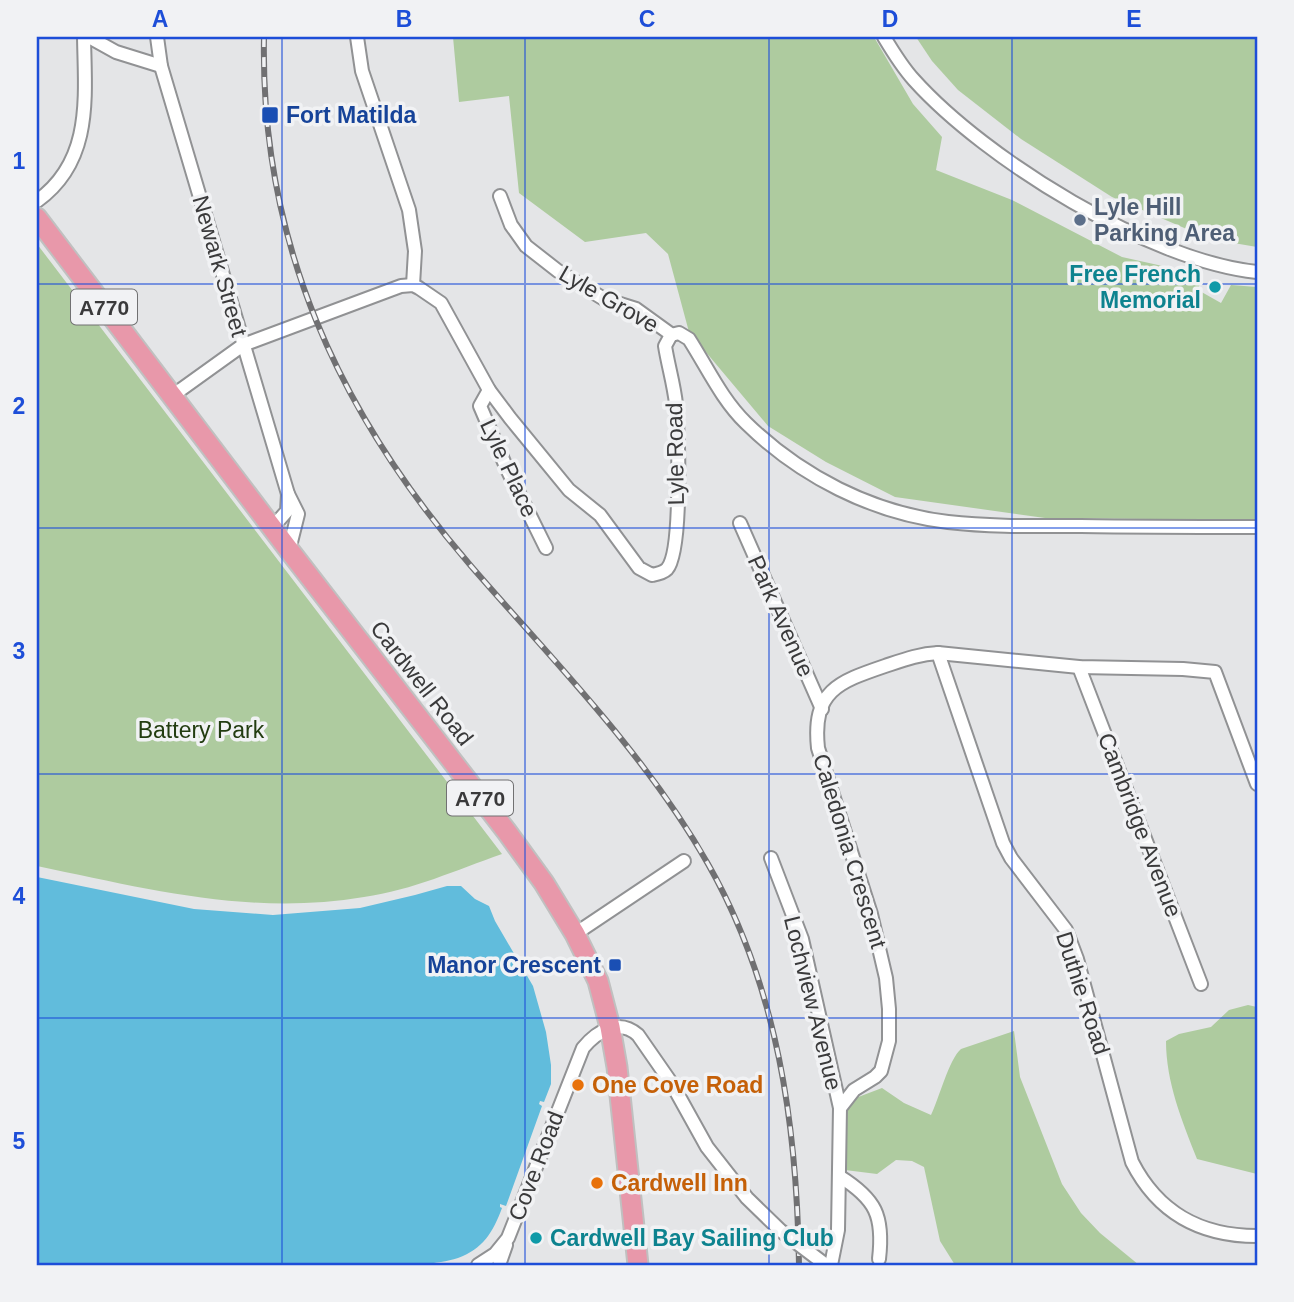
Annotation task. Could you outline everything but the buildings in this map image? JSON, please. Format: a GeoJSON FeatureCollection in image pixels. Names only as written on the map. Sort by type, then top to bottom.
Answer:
{"type":"FeatureCollection","features":[{"type":"Feature","properties":{"kind":"main road","name":"A770"},"geometry":{"type":"LineString","coordinates":[[37,218],[172,396]]}},
{"type":"Feature","properties":{"kind":"main road","name":"Cardwell Road"},"geometry":{"type":"LineString","coordinates":[[172,396],[507,832],[544,883],[575,933],[598,981],[610,1027],[617,1067],[638,1265]]}},
{"type":"Feature","properties":{"kind":"street"},"geometry":{"type":"LineString","coordinates":[[37,201],[68,168],[81,135],[85,116],[87,37],[116,52],[161,66]]}},
{"type":"Feature","properties":{"kind":"street","name":"Newark Street"},"geometry":{"type":"LineString","coordinates":[[157,37],[161,66],[243,345],[288,494],[298,514],[289,550]]}},
{"type":"Feature","properties":{"kind":"street"},"geometry":{"type":"LineString","coordinates":[[172,396],[243,345],[401,286],[413,285],[415,251],[409,210],[362,71],[357,37]]}},
{"type":"Feature","properties":{"kind":"street"},"geometry":{"type":"LineString","coordinates":[[884,37],[899,61],[929,95],[973,133],[1034,178],[1120,226],[1178,253],[1226,268],[1257,272]]}},
{"type":"Feature","properties":{"kind":"street","name":"Lyle Grove"},"geometry":{"type":"LineString","coordinates":[[500,196],[511,225],[526,246],[604,299],[635,309],[672,335]]}},
{"type":"Feature","properties":{"kind":"street","name":"Lyle Road"},"geometry":{"type":"LineString","coordinates":[[413,285],[426,291],[440,303],[489,390],[549,468],[569,490],[600,515],[639,568],[652,575],[666,570],[676,543],[676,402],[665,346],[672,335]]}},
{"type":"Feature","properties":{"kind":"street"},"geometry":{"type":"LineString","coordinates":[[672,335],[679,333],[690,339],[732,408],[781,453],[818,479],[893,509],[946,522],[973,524],[1257,527]]}},
{"type":"Feature","properties":{"kind":"street","name":"Lyle Place"},"geometry":{"type":"LineString","coordinates":[[489,390],[480,405],[507,469],[546,548]]}},
{"type":"Feature","properties":{"kind":"street"},"geometry":{"type":"LineString","coordinates":[[272,528],[287,511],[288,494]]}},
{"type":"Feature","properties":{"kind":"street","name":"Park Avenue"},"geometry":{"type":"LineString","coordinates":[[740,523],[822,709]]}},
{"type":"Feature","properties":{"kind":"street"},"geometry":{"type":"LineString","coordinates":[[822,709],[831,690],[849,678],[915,656],[938,653],[1079,667],[1215,672],[1257,784]]}},
{"type":"Feature","properties":{"kind":"street","name":"Duthie Road"},"geometry":{"type":"LineString","coordinates":[[938,653],[1003,843],[1011,858],[1066,930],[1077,959],[1132,1162],[1140,1177],[1159,1201],[1184,1220],[1220,1231],[1257,1236]]}},
{"type":"Feature","properties":{"kind":"street","name":"Cambridge Avenue"},"geometry":{"type":"LineString","coordinates":[[1079,667],[1201,984]]}},
{"type":"Feature","properties":{"kind":"street","name":"Caledonia Crescent"},"geometry":{"type":"LineString","coordinates":[[822,709],[817,728],[818,748],[870,914],[886,978],[889,1009],[889,1041],[881,1071],[845,1098],[840,1108]]}},
{"type":"Feature","properties":{"kind":"street","name":"Lochview Avenue"},"geometry":{"type":"LineString","coordinates":[[771,858],[802,939],[840,1108]]}},
{"type":"Feature","properties":{"kind":"street"},"geometry":{"type":"LineString","coordinates":[[575,933],[684,861]]}},
{"type":"Feature","properties":{"kind":"street"},"geometry":{"type":"LineString","coordinates":[[610,1027],[625,1027],[638,1035],[672,1084],[708,1147],[747,1198],[781,1231],[826,1264],[838,1230],[840,1108]]}},
{"type":"Feature","properties":{"kind":"street","name":"Cove Road"},"geometry":{"type":"LineString","coordinates":[[478,1265],[495,1254],[508,1238],[580,1056],[593,1037],[610,1027]]}},
{"type":"Feature","properties":{"kind":"street"},"geometry":{"type":"LineString","coordinates":[[839,1176],[864,1194],[879,1217],[882,1234],[879,1259]]}},
{"type":"Feature","properties":{"kind":"street"},"geometry":{"type":"LineString","coordinates":[[499,1265],[508,1238]]}},
{"type":"Feature","properties":{"kind":"green space"},"geometry":{"type":"Polygon","coordinates":[[[453,37],[874,37],[913,104],[942,137],[936,170],[1012,200],[1122,257],[1203,275],[1198,290],[1221,303],[1231,285],[1257,287],[1257,520],[1045,518],[895,497],[826,462],[768,426],[689,332],[668,254],[646,233],[585,242],[519,193],[509,96],[459,102],[453,37]]]}},
{"type":"Feature","properties":{"kind":"green space"},"geometry":{"type":"Polygon","coordinates":[[[916,37],[1257,37],[1257,247],[1210,239],[1112,197],[1021,139],[958,90],[932,61],[916,37]]]}},
{"type":"Feature","properties":{"kind":"green space","name":"Battery Park"},"geometry":{"type":"Polygon","coordinates":[[[37,244],[502,854],[400,890],[322,902],[240,902],[199,897],[37,866],[37,244]]]}},
{"type":"Feature","properties":{"kind":"green space"},"geometry":{"type":"Polygon","coordinates":[[[1248,1005],[1257,1007],[1257,1174],[1197,1159],[1176,1101],[1166,1041],[1179,1034],[1211,1027],[1229,1010],[1248,1005]]]}},
{"type":"Feature","properties":{"kind":"green space"},"geometry":{"type":"Polygon","coordinates":[[[1014,1031],[1020,1077],[1062,1184],[1081,1213],[1100,1233],[1139,1265],[955,1265],[940,1241],[924,1167],[912,1161],[896,1160],[877,1174],[845,1170],[846,1110],[853,1099],[882,1088],[904,1103],[931,1115],[948,1070],[961,1049],[1014,1031]]]}},
{"type":"Feature","properties":{"kind":"water"},"geometry":{"type":"Polygon","coordinates":[[[37,877],[194,909],[273,915],[360,908],[447,886],[461,886],[475,899],[489,906],[533,986],[546,1032],[551,1084],[544,1102],[540,1101],[542,1106],[506,1206],[500,1204],[502,1208],[499,1217],[486,1239],[474,1250],[458,1258],[424,1265],[37,1265],[37,877]]]}},
{"type":"Feature","properties":{"kind":"railway"},"geometry":{"type":"LineString","coordinates":[[264,37],[266,113],[276,185],[293,255],[316,321],[346,386],[382,448],[424,508],[471,566],[597,709],[656,784],[708,864],[732,911],[767,1008],[779,1058],[794,1161],[799,1265]]}},
{"type":"Feature","properties":{"kind":"place","name":"Fort Matilda"},"geometry":{"type":"Point","coordinates":[270,115]}},
{"type":"Feature","properties":{"kind":"place","name":"Lyle Hill Parking Area"},"geometry":{"type":"Point","coordinates":[1080,220]}},
{"type":"Feature","properties":{"kind":"place","name":"Free French Memorial"},"geometry":{"type":"Point","coordinates":[1215,287]}},
{"type":"Feature","properties":{"kind":"place","name":"Manor Crescent"},"geometry":{"type":"Point","coordinates":[615,965]}},
{"type":"Feature","properties":{"kind":"place","name":"One Cove Road"},"geometry":{"type":"Point","coordinates":[578,1085]}},
{"type":"Feature","properties":{"kind":"place","name":"Cardwell Inn"},"geometry":{"type":"Point","coordinates":[597,1183]}},
{"type":"Feature","properties":{"kind":"place","name":"Cardwell Bay Sailing Club"},"geometry":{"type":"Point","coordinates":[536,1238]}}]}
